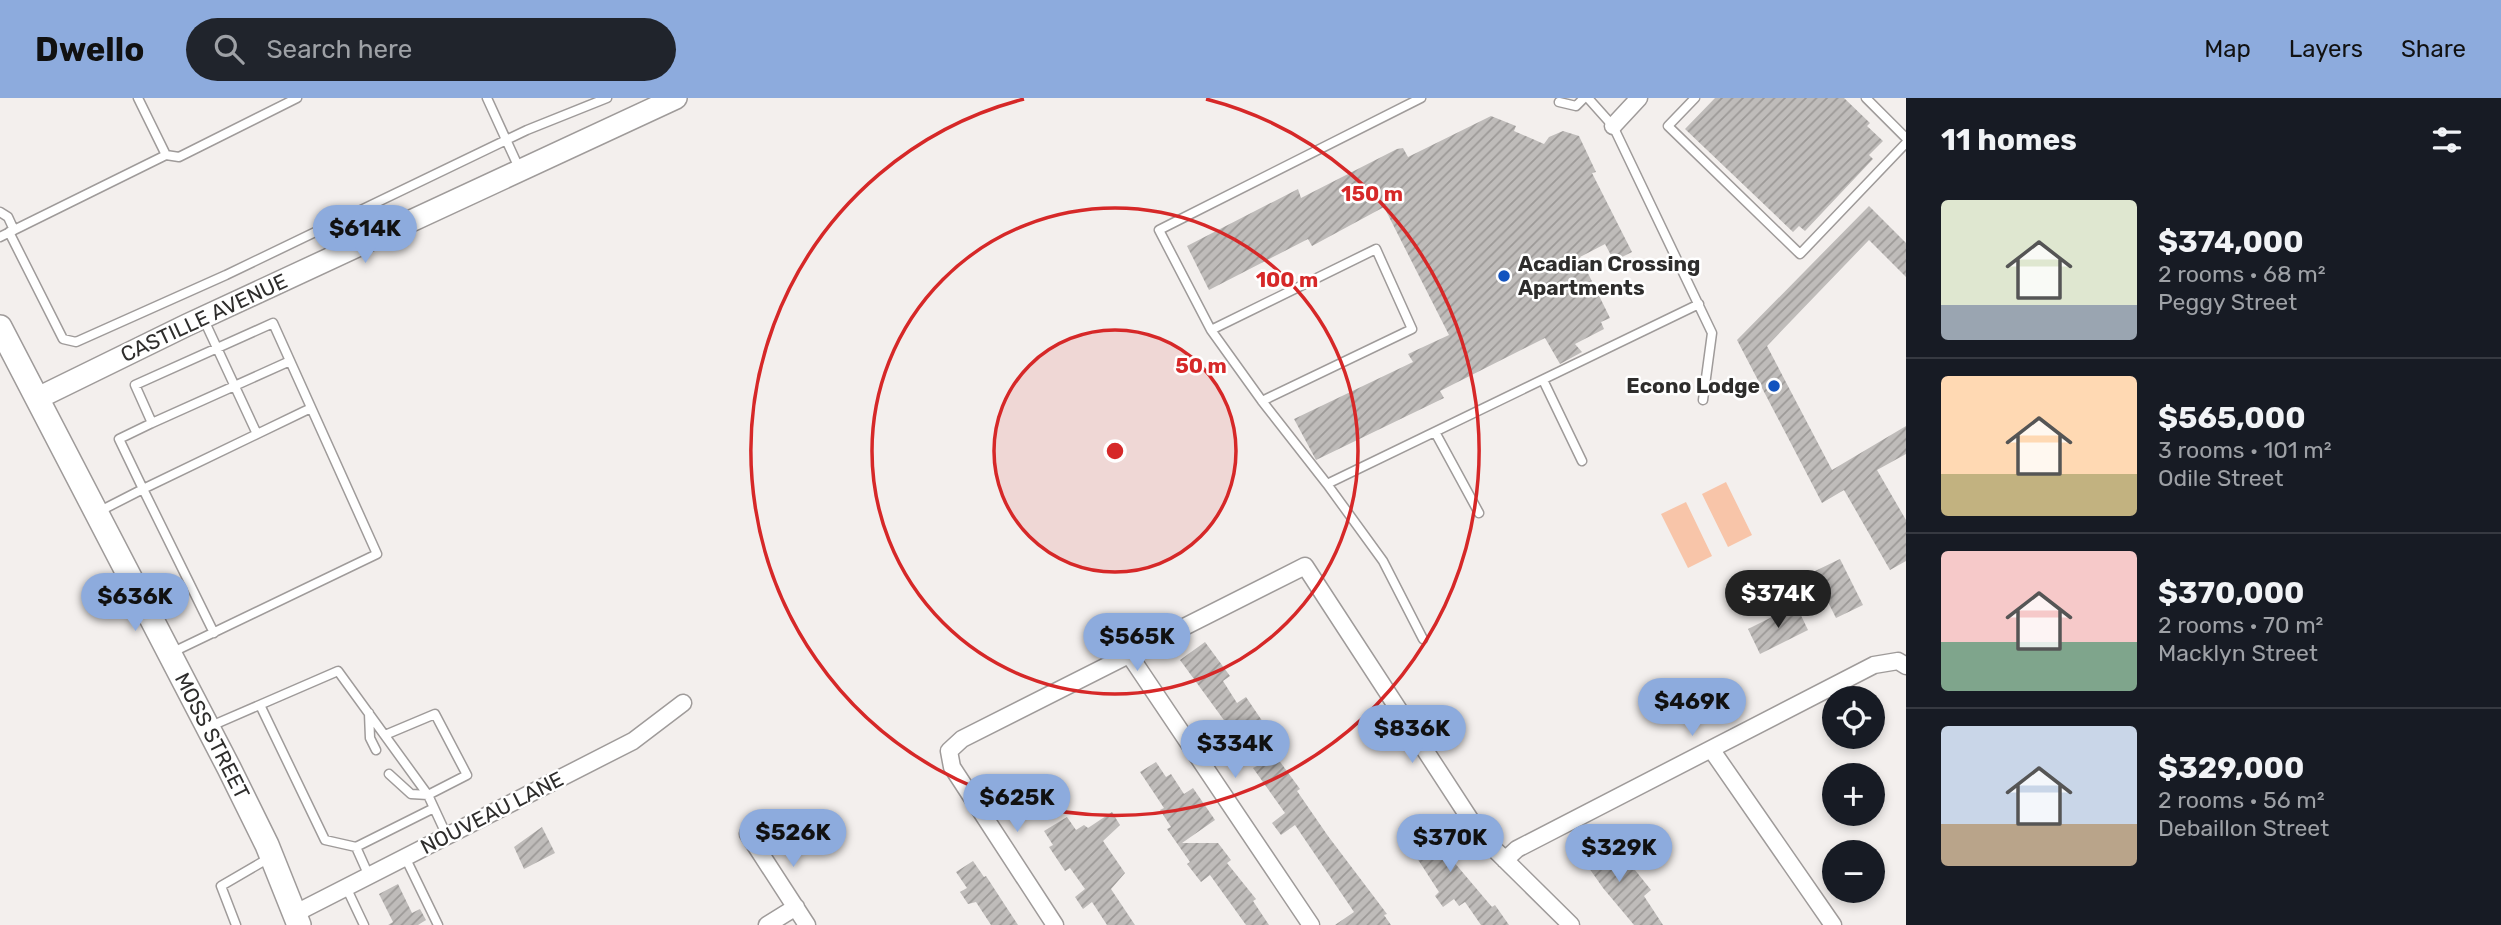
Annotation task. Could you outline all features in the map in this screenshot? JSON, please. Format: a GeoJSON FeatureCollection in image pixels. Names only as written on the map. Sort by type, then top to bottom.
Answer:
{"type":"FeatureCollection","features":[{"type":"Feature","properties":{"kind":"main road","name":"MOSS STREET"},"geometry":{"type":"LineString","coordinates":[[0,327],[208,727],[272,857],[297,919]]}},
{"type":"Feature","properties":{"kind":"street","name":"CASTILLE AVENUE"},"geometry":{"type":"LineString","coordinates":[[38,398],[203,317],[677,98]]}},
{"type":"Feature","properties":{"kind":"street"},"geometry":{"type":"LineString","coordinates":[[1613,126],[1639,98]]}},
{"type":"Feature","properties":{"kind":"street"},"geometry":{"type":"LineString","coordinates":[[1055,925],[952,767],[949,751],[962,740],[1305,566],[1481,836],[1569,924]]}},
{"type":"Feature","properties":{"kind":"street"},"geometry":{"type":"LineString","coordinates":[[1130,656],[1311,925]]}},
{"type":"Feature","properties":{"kind":"street"},"geometry":{"type":"LineString","coordinates":[[1505,860],[1517,849],[1874,665],[1902,663]]}},
{"type":"Feature","properties":{"kind":"street","name":"NOUVEAU LANE"},"geometry":{"type":"LineString","coordinates":[[297,919],[346,887],[633,741],[683,703]]}},
{"type":"Feature","properties":{"kind":"street"},"geometry":{"type":"LineString","coordinates":[[1711,749],[1833,925]]}},
{"type":"Feature","properties":{"kind":"street"},"geometry":{"type":"LineString","coordinates":[[748,834],[807,925]]}},
{"type":"Feature","properties":{"kind":"street"},"geometry":{"type":"LineString","coordinates":[[767,925],[796,907]]}},
{"type":"Feature","properties":{"kind":"lane"},"geometry":{"type":"LineString","coordinates":[[138,98],[166,155]]}},
{"type":"Feature","properties":{"kind":"lane"},"geometry":{"type":"LineString","coordinates":[[0,237],[166,155],[178,157],[297,98]]}},
{"type":"Feature","properties":{"kind":"lane"},"geometry":{"type":"LineString","coordinates":[[487,98],[520,170]]}},
{"type":"Feature","properties":{"kind":"lane"},"geometry":{"type":"LineString","coordinates":[[0,212],[8,217],[12,231],[63,339],[76,342],[226,275],[506,140],[607,98]]}},
{"type":"Feature","properties":{"kind":"lane"},"geometry":{"type":"LineString","coordinates":[[1421,98],[1159,230],[1212,330],[1383,561],[1423,639]]}},
{"type":"Feature","properties":{"kind":"lane"},"geometry":{"type":"LineString","coordinates":[[1559,103],[1576,106],[1586,98],[1613,126],[1713,333],[1703,400]]}},
{"type":"Feature","properties":{"kind":"lane"},"geometry":{"type":"LineString","coordinates":[[1695,98],[1668,125],[1800,254],[1906,141],[1866,98]]}},
{"type":"Feature","properties":{"kind":"lane"},"geometry":{"type":"LineString","coordinates":[[1212,330],[1376,249],[1412,329],[1262,401]]}},
{"type":"Feature","properties":{"kind":"lane"},"geometry":{"type":"LineString","coordinates":[[1328,484],[1699,304]]}},
{"type":"Feature","properties":{"kind":"lane"},"geometry":{"type":"LineString","coordinates":[[203,317],[257,434]]}},
{"type":"Feature","properties":{"kind":"lane"},"geometry":{"type":"LineString","coordinates":[[152,423],[135,385],[273,323],[377,554],[170,654]]}},
{"type":"Feature","properties":{"kind":"lane"},"geometry":{"type":"LineString","coordinates":[[214,633],[119,439],[290,361]]}},
{"type":"Feature","properties":{"kind":"lane"},"geometry":{"type":"LineString","coordinates":[[1543,380],[1582,461]]}},
{"type":"Feature","properties":{"kind":"lane"},"geometry":{"type":"LineString","coordinates":[[98,512],[311,408]]}},
{"type":"Feature","properties":{"kind":"lane"},"geometry":{"type":"LineString","coordinates":[[1435,432],[1479,513]]}},
{"type":"Feature","properties":{"kind":"lane"},"geometry":{"type":"LineString","coordinates":[[208,727],[338,671],[428,795],[447,836]]}},
{"type":"Feature","properties":{"kind":"lane"},"geometry":{"type":"LineString","coordinates":[[260,705],[325,839],[356,847],[434,808]]}},
{"type":"Feature","properties":{"kind":"lane"},"geometry":{"type":"LineString","coordinates":[[369,713],[370,738],[376,750]]}},
{"type":"Feature","properties":{"kind":"lane"},"geometry":{"type":"LineString","coordinates":[[385,735],[435,714],[467,775],[428,795],[411,794],[389,774]]}},
{"type":"Feature","properties":{"kind":"lane"},"geometry":{"type":"LineString","coordinates":[[356,847],[369,876]]}},
{"type":"Feature","properties":{"kind":"lane"},"geometry":{"type":"LineString","coordinates":[[236,925],[221,886],[272,857]]}},
{"type":"Feature","properties":{"kind":"lane"},"geometry":{"type":"LineString","coordinates":[[405,857],[438,925]]}},
{"type":"Feature","properties":{"kind":"lane"},"geometry":{"type":"LineString","coordinates":[[346,887],[363,925]]}},
{"type":"Feature","properties":{"kind":"shaded area"},"geometry":{"type":"Polygon","coordinates":[[[1726,482],[1752,535],[1728,547],[1702,494],[1726,482]]]}},
{"type":"Feature","properties":{"kind":"shaded area"},"geometry":{"type":"Polygon","coordinates":[[[1686,502],[1712,556],[1688,568],[1661,514],[1686,502]]]}},
{"type":"Feature","properties":{"kind":"building"},"geometry":{"type":"Polygon","coordinates":[[[1715,98],[1844,98],[1870,123],[1867,126],[1883,141],[1869,155],[1873,159],[1805,231],[1799,226],[1793,232],[1685,129],[1715,98]]]}},
{"type":"Feature","properties":{"kind":"building","name":"Acadian Crossing Apartments"},"geometry":{"type":"Polygon","coordinates":[[[1491,116],[1516,126],[1514,131],[1544,144],[1549,137],[1563,131],[1579,136],[1596,172],[1592,173],[1632,252],[1614,261],[1605,244],[1580,257],[1610,318],[1601,322],[1604,329],[1575,344],[1582,352],[1560,364],[1545,338],[1440,391],[1444,398],[1316,460],[1294,419],[1413,362],[1408,354],[1449,335],[1384,207],[1312,246],[1308,239],[1209,290],[1187,246],[1298,189],[1301,198],[1397,149],[1403,148],[1408,157],[1491,116]]]}},
{"type":"Feature","properties":{"kind":"building","name":"Econo Lodge"},"geometry":{"type":"Polygon","coordinates":[[[1869,206],[1906,243],[1906,277],[1869,240],[1767,346],[1832,470],[1906,426],[1906,454],[1877,470],[1906,520],[1906,561],[1890,570],[1844,490],[1822,503],[1737,340],[1869,206]]]}},
{"type":"Feature","properties":{"kind":"building"},"geometry":{"type":"Polygon","coordinates":[[[1840,559],[1863,605],[1836,618],[1813,572],[1840,559]]]}},
{"type":"Feature","properties":{"kind":"building"},"geometry":{"type":"Polygon","coordinates":[[[1796,605],[1808,630],[1760,654],[1748,629],[1796,605]]]}},
{"type":"Feature","properties":{"kind":"building"},"geometry":{"type":"Polygon","coordinates":[[[1205,642],[1230,676],[1223,681],[1237,703],[1246,697],[1267,728],[1259,733],[1300,789],[1297,791],[1328,836],[1387,914],[1384,915],[1391,925],[1335,925],[1354,912],[1295,825],[1281,835],[1272,823],[1285,813],[1253,768],[1257,766],[1242,744],[1239,747],[1226,729],[1229,727],[1180,660],[1205,642]]]}},
{"type":"Feature","properties":{"kind":"building"},"geometry":{"type":"Polygon","coordinates":[[[1156,762],[1166,777],[1171,774],[1184,794],[1193,788],[1215,820],[1182,843],[1218,843],[1231,860],[1227,863],[1256,899],[1253,901],[1269,925],[1246,925],[1210,875],[1201,882],[1187,864],[1190,862],[1167,829],[1171,827],[1160,810],[1164,808],[1140,772],[1156,762]]]}},
{"type":"Feature","properties":{"kind":"building"},"geometry":{"type":"Polygon","coordinates":[[[1112,812],[1120,825],[1103,841],[1125,873],[1111,889],[1135,925],[1107,925],[1092,902],[1083,909],[1075,897],[1085,889],[1070,868],[1065,871],[1049,847],[1053,845],[1044,831],[1067,817],[1076,830],[1084,825],[1088,828],[1112,812]]]}},
{"type":"Feature","properties":{"kind":"building"},"geometry":{"type":"Polygon","coordinates":[[[1421,816],[1433,835],[1441,829],[1459,857],[1453,861],[1492,907],[1495,905],[1509,925],[1481,925],[1465,902],[1459,906],[1454,899],[1443,907],[1435,896],[1439,892],[1417,858],[1423,854],[1405,827],[1421,816]]]}},
{"type":"Feature","properties":{"kind":"building"},"geometry":{"type":"Polygon","coordinates":[[[542,827],[555,853],[524,869],[514,847],[542,827]]]}},
{"type":"Feature","properties":{"kind":"building"},"geometry":{"type":"Polygon","coordinates":[[[1593,835],[1621,873],[1631,865],[1651,890],[1644,896],[1663,925],[1634,925],[1603,888],[1575,848],[1593,835]]]}},
{"type":"Feature","properties":{"kind":"building"},"geometry":{"type":"Polygon","coordinates":[[[973,861],[1018,925],[991,925],[976,902],[968,904],[960,892],[967,888],[956,872],[973,861]]]}},
{"type":"Feature","properties":{"kind":"building"},"geometry":{"type":"Polygon","coordinates":[[[398,884],[412,913],[420,909],[426,920],[418,925],[388,925],[393,922],[379,894],[398,884]]]}},
{"type":"Feature","properties":{"kind":"place","name":"Acadian Crossing Apartments"},"geometry":{"type":"Point","coordinates":[1504,276]}},
{"type":"Feature","properties":{"kind":"place","name":"Econo Lodge"},"geometry":{"type":"Point","coordinates":[1774,386]}}]}
